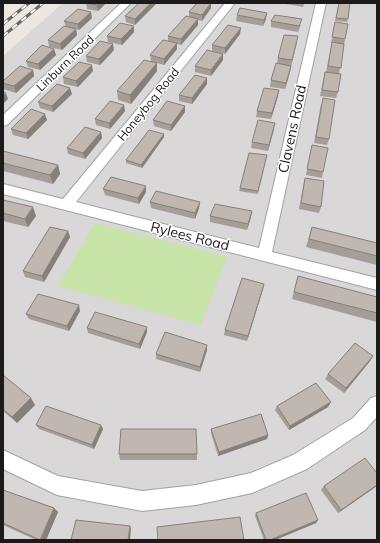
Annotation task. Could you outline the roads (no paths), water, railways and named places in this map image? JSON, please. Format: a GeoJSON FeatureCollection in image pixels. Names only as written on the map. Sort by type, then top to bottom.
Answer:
{"type":"FeatureCollection","features":[{"type":"Feature","properties":{"kind":"street","name":"Linburn Road"},"geometry":{"type":"LineString","coordinates":[[3,122],[126,3]]}},
{"type":"Feature","properties":{"kind":"street","name":"Honeybog Road"},"geometry":{"type":"LineString","coordinates":[[66,205],[230,3]]}},
{"type":"Feature","properties":{"kind":"street","name":"Clavens Road"},"geometry":{"type":"LineString","coordinates":[[264,256],[321,3]]}},
{"type":"Feature","properties":{"kind":"street","name":"Rylees Road"},"geometry":{"type":"LineString","coordinates":[[3,189],[377,284]]}},
{"type":"Feature","properties":{"kind":"street"},"geometry":{"type":"LineString","coordinates":[[3,459],[57,485],[142,501],[196,495],[252,483],[300,462],[359,424],[377,404]]}},
{"type":"Feature","properties":{"kind":"railway"},"geometry":{"type":"LineString","coordinates":[[3,24],[29,3]]}},
{"type":"Feature","properties":{"kind":"railway"},"geometry":{"type":"LineString","coordinates":[[3,36],[43,3]]}}]}
